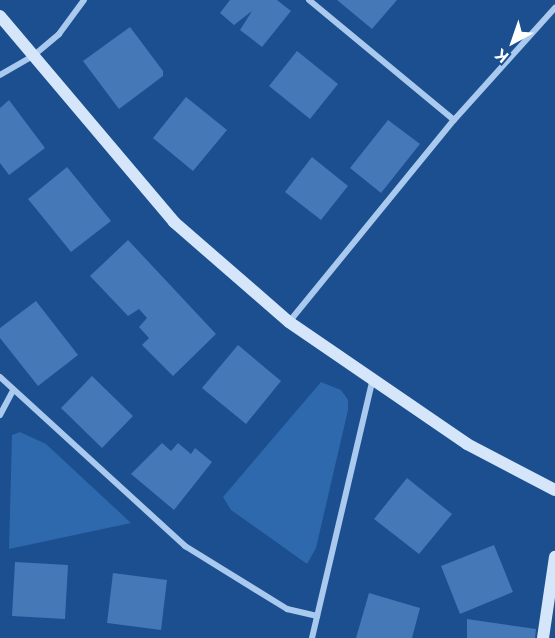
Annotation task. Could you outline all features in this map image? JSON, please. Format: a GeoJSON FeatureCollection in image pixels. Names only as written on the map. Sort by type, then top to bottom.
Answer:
{"type":"FeatureCollection","features":[{"type":"Feature","properties":{"kind":"street"},"geometry":{"type":"LineString","coordinates":[[0,75],[33,56],[58,34],[84,0]]}},
{"type":"Feature","properties":{"kind":"street"},"geometry":{"type":"LineString","coordinates":[[309,0],[454,120]]}},
{"type":"Feature","properties":{"kind":"street"},"geometry":{"type":"LineString","coordinates":[[289,322],[454,120],[555,8]]}},
{"type":"Feature","properties":{"kind":"street"},"geometry":{"type":"LineString","coordinates":[[0,16],[174,222],[289,322],[372,382],[466,444],[555,490]]}},
{"type":"Feature","properties":{"kind":"street"},"geometry":{"type":"LineString","coordinates":[[0,377],[185,546],[288,609],[317,616]]}},
{"type":"Feature","properties":{"kind":"street"},"geometry":{"type":"LineString","coordinates":[[312,638],[372,382]]}},
{"type":"Feature","properties":{"kind":"street"},"geometry":{"type":"LineString","coordinates":[[0,415],[13,391]]}},
{"type":"Feature","properties":{"kind":"street"},"geometry":{"type":"LineString","coordinates":[[543,638],[555,557]]}},
{"type":"Feature","properties":{"kind":"shaded area"},"geometry":{"type":"Polygon","coordinates":[[[321,382],[341,390],[348,400],[348,410],[316,548],[307,564],[231,510],[223,497],[321,382]]]}},
{"type":"Feature","properties":{"kind":"shaded area"},"geometry":{"type":"Polygon","coordinates":[[[20,432],[46,444],[131,523],[9,549],[12,435],[20,432]]]}},
{"type":"Feature","properties":{"kind":"building"},"geometry":{"type":"Polygon","coordinates":[[[230,0],[277,0],[291,11],[262,47],[240,30],[252,11],[234,25],[220,13],[230,0]]]}},
{"type":"Feature","properties":{"kind":"building"},"geometry":{"type":"Polygon","coordinates":[[[337,0],[397,0],[372,29],[337,0]]]}},
{"type":"Feature","properties":{"kind":"building"},"geometry":{"type":"Polygon","coordinates":[[[130,27],[163,71],[163,76],[119,109],[83,61],[130,27]]]}},
{"type":"Feature","properties":{"kind":"building"},"geometry":{"type":"Polygon","coordinates":[[[297,51],[338,84],[310,119],[269,86],[297,51]]]}},
{"type":"Feature","properties":{"kind":"building"},"geometry":{"type":"Polygon","coordinates":[[[186,97],[227,130],[193,171],[153,138],[186,97]]]}},
{"type":"Feature","properties":{"kind":"building"},"geometry":{"type":"Polygon","coordinates":[[[9,100],[45,148],[9,175],[0,163],[0,108],[9,100]]]}},
{"type":"Feature","properties":{"kind":"building"},"geometry":{"type":"Polygon","coordinates":[[[388,120],[420,144],[381,193],[350,168],[388,120]]]}},
{"type":"Feature","properties":{"kind":"building"},"geometry":{"type":"Polygon","coordinates":[[[312,157],[348,186],[321,220],[285,192],[312,157]]]}},
{"type":"Feature","properties":{"kind":"building"},"geometry":{"type":"Polygon","coordinates":[[[67,167],[111,221],[71,252],[28,199],[67,167]]]}},
{"type":"Feature","properties":{"kind":"building"},"geometry":{"type":"Polygon","coordinates":[[[128,240],[216,334],[173,376],[142,345],[149,338],[139,327],[147,318],[139,309],[128,316],[90,276],[128,240]]]}},
{"type":"Feature","properties":{"kind":"building"},"geometry":{"type":"Polygon","coordinates":[[[36,301],[78,355],[38,386],[0,338],[0,328],[36,301]]]}},
{"type":"Feature","properties":{"kind":"building"},"geometry":{"type":"Polygon","coordinates":[[[238,345],[281,381],[246,424],[202,388],[238,345]]]}},
{"type":"Feature","properties":{"kind":"building"},"geometry":{"type":"Polygon","coordinates":[[[92,376],[133,416],[102,448],[61,408],[92,376]]]}},
{"type":"Feature","properties":{"kind":"building"},"geometry":{"type":"Polygon","coordinates":[[[162,443],[171,451],[178,443],[191,454],[195,448],[212,462],[174,510],[131,474],[162,443]]]}},
{"type":"Feature","properties":{"kind":"building"},"geometry":{"type":"Polygon","coordinates":[[[407,478],[452,514],[419,554],[374,519],[407,478]]]}},
{"type":"Feature","properties":{"kind":"building"},"geometry":{"type":"Polygon","coordinates":[[[494,545],[513,592],[460,614],[441,566],[494,545]]]}},
{"type":"Feature","properties":{"kind":"building"},"geometry":{"type":"Polygon","coordinates":[[[15,562],[68,565],[65,619],[12,616],[15,562]]]}},
{"type":"Feature","properties":{"kind":"building"},"geometry":{"type":"Polygon","coordinates":[[[113,573],[167,580],[161,630],[107,623],[113,573]]]}},
{"type":"Feature","properties":{"kind":"building"},"geometry":{"type":"Polygon","coordinates":[[[369,593],[420,608],[412,638],[356,638],[369,593]]]}},
{"type":"Feature","properties":{"kind":"building"},"geometry":{"type":"Polygon","coordinates":[[[467,619],[536,629],[535,638],[467,638],[467,619]]]}}]}
